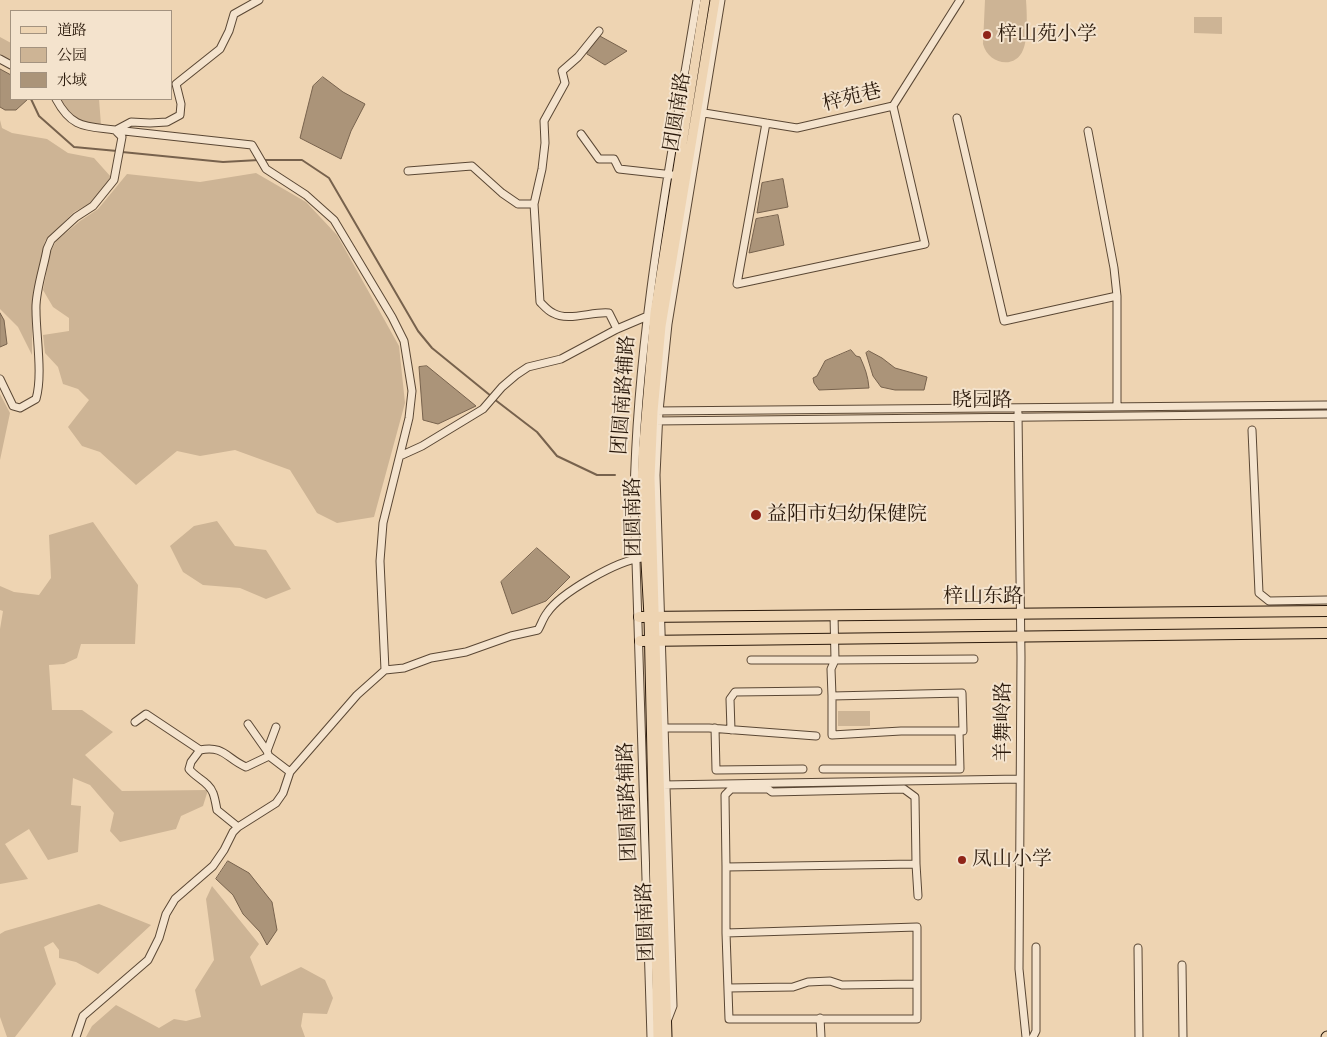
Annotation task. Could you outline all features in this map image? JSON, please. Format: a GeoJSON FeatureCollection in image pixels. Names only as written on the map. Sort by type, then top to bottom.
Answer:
{"type":"FeatureCollection","features":[{"type":"Feature","properties":{"kind":"highway","name":"梓山东路"},"geometry":{"type":"LineString","coordinates":[[651,617],[1327,611]]}},
{"type":"Feature","properties":{"kind":"highway","name":"梓山东路"},"geometry":{"type":"LineString","coordinates":[[652,641],[1327,633]]}},
{"type":"Feature","properties":{"kind":"main road","name":"团圆南路"},"geometry":{"type":"LineString","coordinates":[[649,411],[651,315],[706,0]]}},
{"type":"Feature","properties":{"kind":"main road","name":"团圆南路"},"geometry":{"type":"LineString","coordinates":[[651,617],[642,558],[642,490],[649,411],[661,326],[699,112],[715,0]]}},
{"type":"Feature","properties":{"kind":"main road","name":"团圆南路"},"geometry":{"type":"LineString","coordinates":[[648,421],[658,1037]]}},
{"type":"Feature","properties":{"kind":"main road"},"geometry":{"type":"LineString","coordinates":[[650,491],[656,475]]}},
{"type":"Feature","properties":{"kind":"main road","name":"团圆南路"},"geometry":{"type":"LineString","coordinates":[[652,641],[662,728],[667,1037]]}},
{"type":"Feature","properties":{"kind":"street"},"geometry":{"type":"LineString","coordinates":[[116,130],[131,122],[167,122],[180,114],[181,104],[176,84],[220,49],[234,14],[259,0]]}},
{"type":"Feature","properties":{"kind":"street"},"geometry":{"type":"LineString","coordinates":[[581,134],[599,159],[614,159],[619,169],[674,175],[697,0]]}},
{"type":"Feature","properties":{"kind":"street"},"geometry":{"type":"LineString","coordinates":[[699,112],[721,0]]}},
{"type":"Feature","properties":{"kind":"street","name":"梓苑巷"},"geometry":{"type":"LineString","coordinates":[[699,112],[797,128],[893,106],[960,0]]}},
{"type":"Feature","properties":{"kind":"street"},"geometry":{"type":"LineString","coordinates":[[599,31],[578,57],[562,71],[565,83],[544,121],[545,143],[542,169],[534,204],[540,302],[554,314],[580,317],[600,312],[609,314],[617,329]]}},
{"type":"Feature","properties":{"kind":"street"},"geometry":{"type":"LineString","coordinates":[[56,100],[61,109],[76,124],[89,128],[252,146],[266,169],[306,195],[334,220],[392,317],[404,341],[412,391],[409,418],[383,523],[380,562],[385,670]]}},
{"type":"Feature","properties":{"kind":"street"},"geometry":{"type":"LineString","coordinates":[[766,123],[737,284],[925,244],[893,106]]}},
{"type":"Feature","properties":{"kind":"street"},"geometry":{"type":"LineString","coordinates":[[957,118],[1004,321],[1117,296]]}},
{"type":"Feature","properties":{"kind":"street"},"geometry":{"type":"LineString","coordinates":[[0,379],[13,406],[20,408],[36,399],[38,374],[35,307],[47,249],[51,240],[76,216],[93,206],[114,180],[122,137],[116,130]]}},
{"type":"Feature","properties":{"kind":"street"},"geometry":{"type":"LineString","coordinates":[[1088,131],[1114,268],[1117,296],[1117,407]]}},
{"type":"Feature","properties":{"kind":"street"},"geometry":{"type":"LineString","coordinates":[[408,171],[472,166],[502,193],[518,204],[534,204]]}},
{"type":"Feature","properties":{"kind":"street"},"geometry":{"type":"LineString","coordinates":[[400,456],[422,446],[483,409],[516,375],[528,367],[561,359],[617,329],[651,315]]}},
{"type":"Feature","properties":{"kind":"street","name":"晓园路"},"geometry":{"type":"LineString","coordinates":[[649,411],[1327,405]]}},
{"type":"Feature","properties":{"kind":"street","name":"羊舞岭路"},"geometry":{"type":"LineString","coordinates":[[1018,408],[1020,614],[1019,969],[1026,1037]]}},
{"type":"Feature","properties":{"kind":"street","name":"团圆南路辅路"},"geometry":{"type":"LineString","coordinates":[[649,411],[648,421],[656,475],[651,617],[651,1037]]}},
{"type":"Feature","properties":{"kind":"street","name":"晓园路"},"geometry":{"type":"LineString","coordinates":[[648,421],[1327,414]]}},
{"type":"Feature","properties":{"kind":"street"},"geometry":{"type":"LineString","coordinates":[[1252,430],[1259,594],[1269,601],[1327,600]]}},
{"type":"Feature","properties":{"kind":"street"},"geometry":{"type":"LineString","coordinates":[[75,1036],[83,1016],[148,960],[159,938],[166,914],[175,899],[213,866],[238,826],[276,803],[283,793],[290,772],[357,695],[385,670],[404,668],[431,658],[466,652],[511,636],[538,630],[548,612],[566,593],[633,559],[642,558]]}},
{"type":"Feature","properties":{"kind":"street"},"geometry":{"type":"LineString","coordinates":[[832,696],[962,693],[963,731],[901,731],[832,735],[832,696],[832,669],[835,660],[834,615]]}},
{"type":"Feature","properties":{"kind":"street"},"geometry":{"type":"LineString","coordinates":[[751,660],[974,659]]}},
{"type":"Feature","properties":{"kind":"street"},"geometry":{"type":"LineString","coordinates":[[731,730],[730,699],[735,692],[818,691]]}},
{"type":"Feature","properties":{"kind":"street"},"geometry":{"type":"LineString","coordinates":[[135,722],[146,714],[200,750]]}},
{"type":"Feature","properties":{"kind":"street"},"geometry":{"type":"LineString","coordinates":[[248,724],[268,754],[290,772]]}},
{"type":"Feature","properties":{"kind":"street"},"geometry":{"type":"LineString","coordinates":[[238,826],[217,810],[213,793],[208,785],[189,769],[191,762],[200,750],[210,748],[223,751],[239,764],[246,767],[268,754],[276,727]]}},
{"type":"Feature","properties":{"kind":"street"},"geometry":{"type":"LineString","coordinates":[[662,728],[715,728],[816,736]]}},
{"type":"Feature","properties":{"kind":"street"},"geometry":{"type":"LineString","coordinates":[[715,728],[716,770],[803,769]]}},
{"type":"Feature","properties":{"kind":"street"},"geometry":{"type":"LineString","coordinates":[[823,769],[960,769],[959,731]]}},
{"type":"Feature","properties":{"kind":"street"},"geometry":{"type":"LineString","coordinates":[[663,785],[1020,779]]}},
{"type":"Feature","properties":{"kind":"street"},"geometry":{"type":"LineString","coordinates":[[726,933],[917,927],[917,1019],[729,1019],[726,933],[725,795],[731,790],[768,790],[772,792],[904,789],[915,797],[918,896]]}},
{"type":"Feature","properties":{"kind":"street"},"geometry":{"type":"LineString","coordinates":[[726,868],[916,864]]}},
{"type":"Feature","properties":{"kind":"street"},"geometry":{"type":"LineString","coordinates":[[1032,1037],[1036,1031],[1036,947]]}},
{"type":"Feature","properties":{"kind":"street"},"geometry":{"type":"LineString","coordinates":[[1138,948],[1140,1037]]}},
{"type":"Feature","properties":{"kind":"street"},"geometry":{"type":"LineString","coordinates":[[1182,964],[1183,1037]]}},
{"type":"Feature","properties":{"kind":"street"},"geometry":{"type":"LineString","coordinates":[[728,988],[793,987],[808,982],[830,981],[842,985],[917,984]]}},
{"type":"Feature","properties":{"kind":"street"},"geometry":{"type":"LineString","coordinates":[[820,1018],[821,1037]]}},
{"type":"Feature","properties":{"kind":"green space"},"geometry":{"type":"Polygon","coordinates":[[[985,0],[1026,0],[1027,26],[1025,45],[1019,56],[1014,60],[1002,62],[990,56],[986,51],[983,44],[985,0]]]}},
{"type":"Feature","properties":{"kind":"green space"},"geometry":{"type":"Polygon","coordinates":[[[1194,17],[1222,17],[1222,34],[1194,33],[1194,17]]]}},
{"type":"Feature","properties":{"kind":"green space"},"geometry":{"type":"Polygon","coordinates":[[[0,37],[10,42],[10,60],[0,55],[0,37]]]}},
{"type":"Feature","properties":{"kind":"green space"},"geometry":{"type":"Polygon","coordinates":[[[62,100],[99,100],[101,125],[82,124],[67,109],[62,100]]]}},
{"type":"Feature","properties":{"kind":"green space"},"geometry":{"type":"Polygon","coordinates":[[[0,120],[2,128],[12,133],[47,139],[68,153],[94,158],[111,177],[91,203],[74,212],[45,241],[32,308],[32,355],[18,327],[0,309],[0,120]]]}},
{"type":"Feature","properties":{"kind":"green space"},"geometry":{"type":"Polygon","coordinates":[[[256,173],[306,202],[337,235],[399,346],[405,403],[374,517],[337,523],[317,513],[290,470],[235,450],[200,456],[177,451],[136,485],[100,452],[82,446],[68,427],[89,400],[78,389],[63,384],[58,367],[45,353],[43,335],[69,331],[69,318],[53,307],[43,290],[50,253],[56,241],[98,209],[127,174],[200,182],[256,173]]]}},
{"type":"Feature","properties":{"kind":"green space"},"geometry":{"type":"Polygon","coordinates":[[[0,394],[10,413],[0,460],[0,394]]]}},
{"type":"Feature","properties":{"kind":"green space"},"geometry":{"type":"Polygon","coordinates":[[[217,521],[235,546],[266,550],[291,589],[266,599],[240,588],[203,585],[183,572],[170,546],[194,526],[217,521]]]}},
{"type":"Feature","properties":{"kind":"green space"},"geometry":{"type":"Polygon","coordinates":[[[93,522],[138,585],[135,644],[81,644],[77,658],[64,664],[49,665],[52,710],[82,710],[113,732],[85,755],[122,791],[208,790],[203,806],[181,816],[176,829],[120,842],[110,831],[114,813],[90,785],[73,778],[71,805],[81,806],[78,852],[48,860],[29,829],[5,844],[28,879],[0,884],[0,629],[3,611],[0,610],[0,586],[14,592],[39,595],[51,578],[49,535],[93,522]]]}},
{"type":"Feature","properties":{"kind":"green space"},"geometry":{"type":"Polygon","coordinates":[[[838,711],[870,711],[870,726],[838,726],[838,711]]]}},
{"type":"Feature","properties":{"kind":"green space"},"geometry":{"type":"Polygon","coordinates":[[[212,886],[259,944],[250,957],[261,986],[301,967],[325,980],[333,998],[327,1014],[303,1013],[301,1026],[305,1037],[86,1037],[92,1026],[116,1005],[159,1028],[174,1019],[186,1021],[201,1017],[195,990],[214,960],[206,899],[212,886]]]}},
{"type":"Feature","properties":{"kind":"green space"},"geometry":{"type":"Polygon","coordinates":[[[99,904],[151,925],[98,974],[76,962],[59,958],[59,950],[53,942],[44,947],[56,984],[15,1037],[7,1037],[0,1017],[0,934],[99,904]]]}},
{"type":"Feature","properties":{"kind":"water"},"geometry":{"type":"Polygon","coordinates":[[[598,35],[627,51],[605,65],[587,54],[598,35]]]}},
{"type":"Feature","properties":{"kind":"water"},"geometry":{"type":"Polygon","coordinates":[[[0,69],[10,74],[10,100],[27,100],[16,110],[5,110],[0,107],[0,69]]]}},
{"type":"Feature","properties":{"kind":"water"},"geometry":{"type":"Polygon","coordinates":[[[323,77],[343,92],[365,104],[351,131],[341,159],[300,138],[313,86],[323,77]]]}},
{"type":"Feature","properties":{"kind":"water"},"geometry":{"type":"Polygon","coordinates":[[[783,179],[788,207],[757,213],[762,183],[783,179]]]}},
{"type":"Feature","properties":{"kind":"water"},"geometry":{"type":"Polygon","coordinates":[[[778,215],[784,245],[749,253],[756,219],[778,215]]]}},
{"type":"Feature","properties":{"kind":"water"},"geometry":{"type":"Polygon","coordinates":[[[0,313],[4,320],[7,344],[0,347],[0,313]]]}},
{"type":"Feature","properties":{"kind":"water"},"geometry":{"type":"Polygon","coordinates":[[[851,350],[856,356],[860,357],[866,372],[869,388],[819,390],[813,378],[817,376],[825,361],[851,350]]]}},
{"type":"Feature","properties":{"kind":"water"},"geometry":{"type":"Polygon","coordinates":[[[869,351],[895,368],[927,377],[924,390],[895,390],[881,387],[873,376],[866,353],[869,351]]]}},
{"type":"Feature","properties":{"kind":"water"},"geometry":{"type":"Polygon","coordinates":[[[427,366],[476,406],[438,424],[423,420],[419,367],[427,366]]]}},
{"type":"Feature","properties":{"kind":"water"},"geometry":{"type":"Polygon","coordinates":[[[537,548],[570,577],[546,601],[512,614],[501,582],[537,548]]]}},
{"type":"Feature","properties":{"kind":"water"},"geometry":{"type":"Polygon","coordinates":[[[228,861],[249,873],[272,902],[277,930],[267,945],[260,932],[243,914],[233,895],[216,879],[228,861]]]}},
{"type":"Feature","properties":{"kind":"waterway"},"geometry":{"type":"LineString","coordinates":[[31,100],[39,116],[74,147],[117,151]]}},
{"type":"Feature","properties":{"kind":"waterway"},"geometry":{"type":"LineString","coordinates":[[122,152],[223,162],[259,160]]}},
{"type":"Feature","properties":{"kind":"waterway"},"geometry":{"type":"LineString","coordinates":[[264,160],[302,160],[329,178],[418,331],[432,348],[491,396]]}},
{"type":"Feature","properties":{"kind":"waterway"},"geometry":{"type":"LineString","coordinates":[[494,399],[537,432],[557,456],[597,475],[615,475]]}},
{"type":"Feature","properties":{"kind":"place","name":"梓山苑小学"},"geometry":{"type":"Point","coordinates":[987,35]}},
{"type":"Feature","properties":{"kind":"place","name":"益阳市妇幼保健院"},"geometry":{"type":"Point","coordinates":[756,515]}},
{"type":"Feature","properties":{"kind":"place","name":"凤山小学"},"geometry":{"type":"Point","coordinates":[962,860]}}]}
